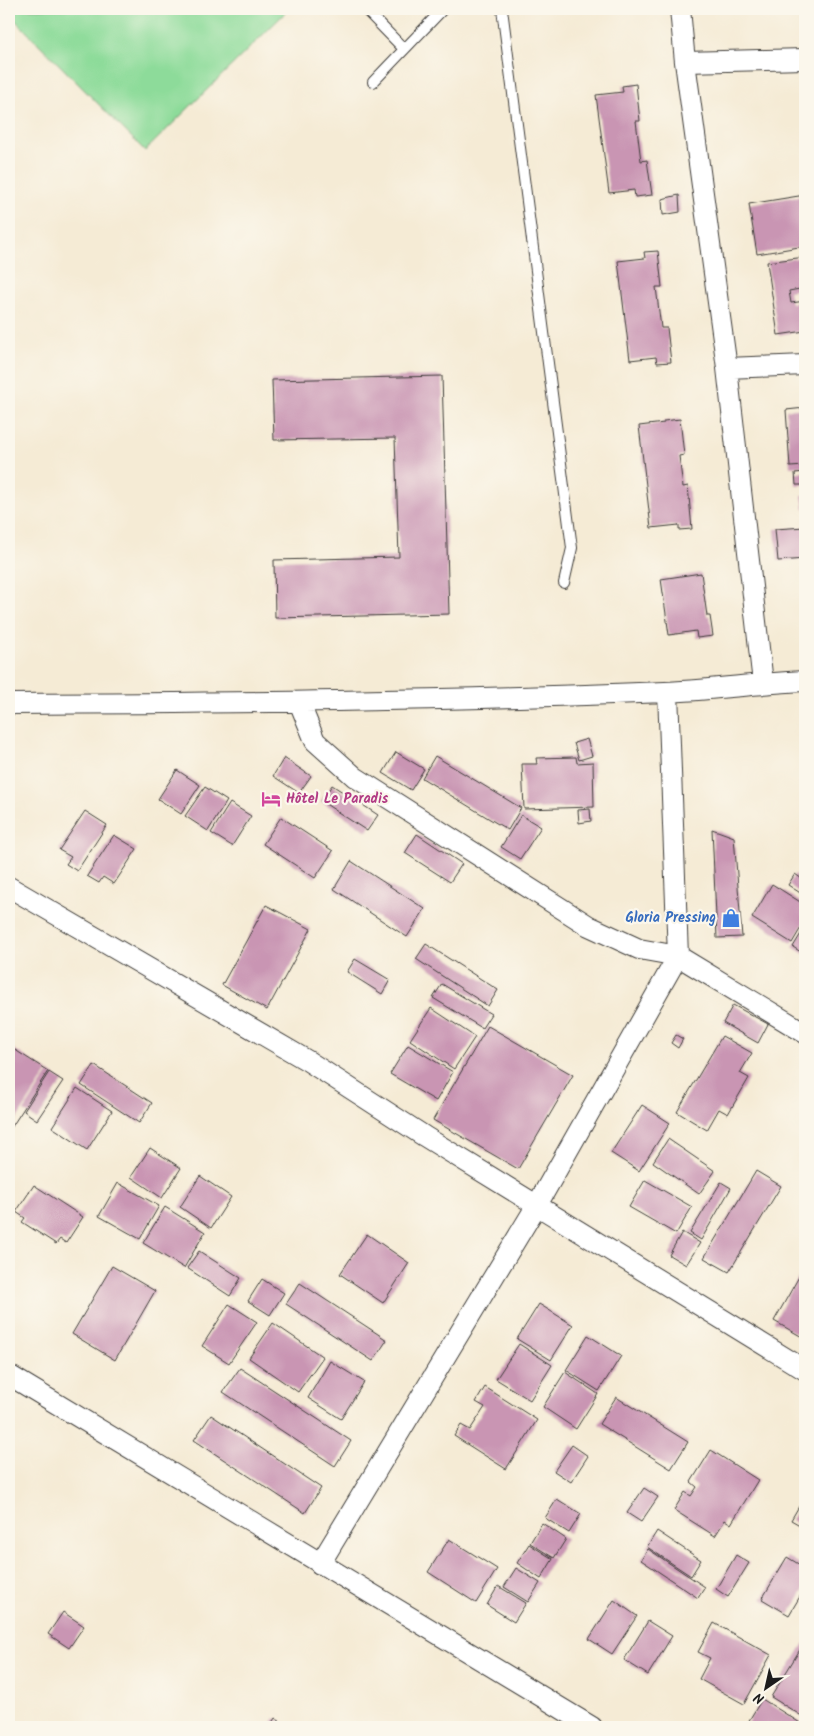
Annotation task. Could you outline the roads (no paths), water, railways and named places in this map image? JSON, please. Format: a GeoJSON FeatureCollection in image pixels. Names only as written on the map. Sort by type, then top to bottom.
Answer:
{"type":"FeatureCollection","features":[{"type":"Feature","properties":{"kind":"street"},"geometry":{"type":"LineString","coordinates":[[680,9],[685,62],[727,368],[763,683]]}},
{"type":"Feature","properties":{"kind":"street"},"geometry":{"type":"LineString","coordinates":[[685,62],[805,59]]}},
{"type":"Feature","properties":{"kind":"street"},"geometry":{"type":"LineString","coordinates":[[727,368],[805,365]]}},
{"type":"Feature","properties":{"kind":"street"},"geometry":{"type":"LineString","coordinates":[[9,704],[300,702],[668,692],[805,681]]}},
{"type":"Feature","properties":{"kind":"street"},"geometry":{"type":"LineString","coordinates":[[320,1564],[537,1205],[678,956],[668,692]]}},
{"type":"Feature","properties":{"kind":"street"},"geometry":{"type":"LineString","coordinates":[[300,702],[315,742],[355,777],[588,926],[639,949],[678,956],[805,1033]]}},
{"type":"Feature","properties":{"kind":"street"},"geometry":{"type":"LineString","coordinates":[[9,887],[308,1061],[424,1136],[805,1370]]}},
{"type":"Feature","properties":{"kind":"street"},"geometry":{"type":"LineString","coordinates":[[9,1375],[592,1727]]}},
{"type":"Feature","properties":{"kind":"lane"},"geometry":{"type":"LineString","coordinates":[[364,9],[404,49]]}},
{"type":"Feature","properties":{"kind":"lane"},"geometry":{"type":"LineString","coordinates":[[373,82],[443,9]]}},
{"type":"Feature","properties":{"kind":"lane"},"geometry":{"type":"LineString","coordinates":[[502,9],[572,548],[564,583]]}},
{"type":"Feature","properties":{"kind":"place","name":"Hôtel Le Paradis"},"geometry":{"type":"Point","coordinates":[271,799]}},
{"type":"Feature","properties":{"kind":"place","name":"Gloria Pressing"},"geometry":{"type":"Point","coordinates":[731,918]}}]}
